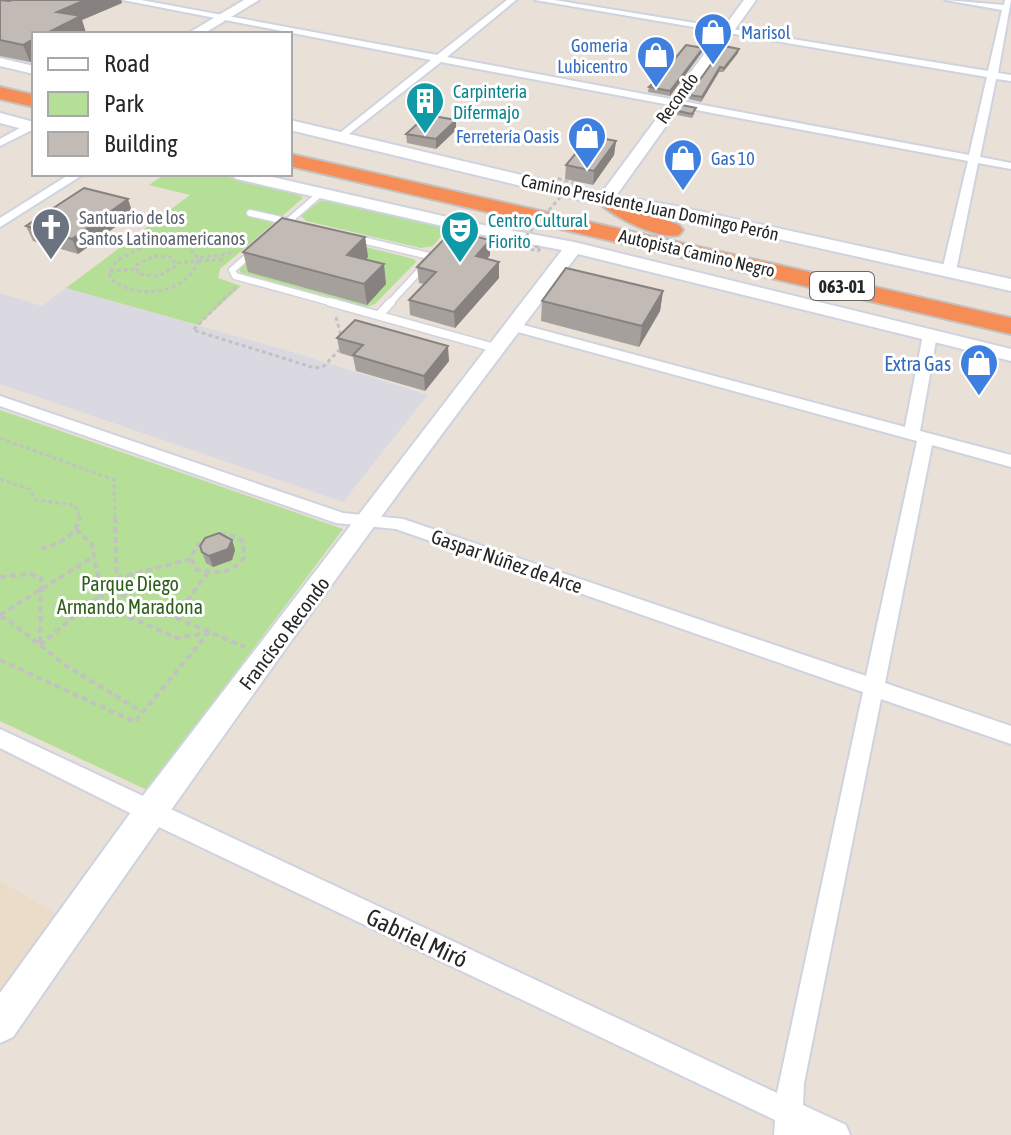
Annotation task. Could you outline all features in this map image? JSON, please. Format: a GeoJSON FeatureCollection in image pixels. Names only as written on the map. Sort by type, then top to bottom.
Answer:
{"type":"FeatureCollection","features":[{"type":"Feature","properties":{"kind":"highway"},"geometry":{"type":"LineString","coordinates":[[0,85],[32,92]]}},
{"type":"Feature","properties":{"kind":"highway"},"geometry":{"type":"LineString","coordinates":[[0,93],[32,101]]}},
{"type":"Feature","properties":{"kind":"highway"},"geometry":{"type":"LineString","coordinates":[[0,111],[32,126]]}},
{"type":"Feature","properties":{"kind":"highway","name":"Autopista Camino Negro"},"geometry":{"type":"LineString","coordinates":[[292,149],[679,241],[1011,326]]}},
{"type":"Feature","properties":{"kind":"highway","name":"Autopista Camino Negro"},"geometry":{"type":"LineString","coordinates":[[292,160],[1011,311]]}},
{"type":"Feature","properties":{"kind":"highway"},"geometry":{"type":"LineString","coordinates":[[606,198],[679,241]]}},
{"type":"Feature","properties":{"kind":"highway"},"geometry":{"type":"LineString","coordinates":[[574,247],[607,238],[679,241]]}},
{"type":"Feature","properties":{"kind":"street"},"geometry":{"type":"LineString","coordinates":[[127,0],[1011,166]]}},
{"type":"Feature","properties":{"kind":"street"},"geometry":{"type":"LineString","coordinates":[[198,32],[253,0]]}},
{"type":"Feature","properties":{"kind":"street"},"geometry":{"type":"LineString","coordinates":[[340,138],[512,0]]}},
{"type":"Feature","properties":{"kind":"street"},"geometry":{"type":"LineString","coordinates":[[539,0],[1011,78]]}},
{"type":"Feature","properties":{"kind":"street","name":"Recondo"},"geometry":{"type":"LineString","coordinates":[[606,198],[750,0]]}},
{"type":"Feature","properties":{"kind":"street"},"geometry":{"type":"LineString","coordinates":[[949,0],[1009,6],[949,271]]}},
{"type":"Feature","properties":{"kind":"street"},"geometry":{"type":"LineString","coordinates":[[0,62],[32,70]]}},
{"type":"Feature","properties":{"kind":"street"},"geometry":{"type":"LineString","coordinates":[[0,118],[32,126]]}},
{"type":"Feature","properties":{"kind":"street","name":"Camino Presidente Juan Domingo Perón"},"geometry":{"type":"LineString","coordinates":[[292,126],[573,194],[606,198],[1011,285]]}},
{"type":"Feature","properties":{"kind":"street"},"geometry":{"type":"LineString","coordinates":[[0,143],[32,127]]}},
{"type":"Feature","properties":{"kind":"street"},"geometry":{"type":"LineString","coordinates":[[0,223],[75,176]]}},
{"type":"Feature","properties":{"kind":"street"},"geometry":{"type":"LineString","coordinates":[[246,176],[322,192],[458,230],[574,247],[1011,355]]}},
{"type":"Feature","properties":{"kind":"street","name":"Francisco Recondo"},"geometry":{"type":"LineString","coordinates":[[0,1024],[150,812],[495,348],[574,247]]}},
{"type":"Feature","properties":{"kind":"street"},"geometry":{"type":"LineString","coordinates":[[512,326],[1011,461]]}},
{"type":"Feature","properties":{"kind":"street"},"geometry":{"type":"LineString","coordinates":[[789,1124],[791,1083],[873,688],[919,436],[930,335]]}},
{"type":"Feature","properties":{"kind":"street","name":"Gaspar Núñez de Arce"},"geometry":{"type":"LineString","coordinates":[[0,401],[342,519],[397,523],[1011,735]]}},
{"type":"Feature","properties":{"kind":"street","name":"Gabriel Miró"},"geometry":{"type":"LineString","coordinates":[[0,738],[789,1124],[836,1135]]}},
{"type":"Feature","properties":{"kind":"lane"},"geometry":{"type":"LineString","coordinates":[[278,231],[322,192]]}},
{"type":"Feature","properties":{"kind":"lane"},"geometry":{"type":"LineString","coordinates":[[250,213],[303,225]]}},
{"type":"Feature","properties":{"kind":"lane"},"geometry":{"type":"LineString","coordinates":[[349,237],[433,257]]}},
{"type":"Feature","properties":{"kind":"lane"},"geometry":{"type":"LineString","coordinates":[[377,315],[443,245]]}},
{"type":"Feature","properties":{"kind":"lane"},"geometry":{"type":"LineString","coordinates":[[257,249],[232,270],[235,276],[495,348]]}},
{"type":"Feature","properties":{"kind":"path"},"geometry":{"type":"LineString","coordinates":[[502,239],[500,242],[538,251],[541,248],[520,243],[571,185],[584,186],[556,178],[554,181]]}},
{"type":"Feature","properties":{"kind":"path"},"geometry":{"type":"LineString","coordinates":[[150,244],[188,247],[195,252],[199,261],[194,274],[184,281],[156,290],[127,289],[116,285],[110,278],[109,271],[123,254],[150,244]]}},
{"type":"Feature","properties":{"kind":"path"},"geometry":{"type":"LineString","coordinates":[[136,269],[142,260],[154,256],[167,256],[177,263],[247,257]]}},
{"type":"Feature","properties":{"kind":"path"},"geometry":{"type":"LineString","coordinates":[[109,271],[136,269],[143,276],[156,277],[169,273],[177,263]]}},
{"type":"Feature","properties":{"kind":"path"},"geometry":{"type":"LineString","coordinates":[[244,279],[193,330],[315,368],[324,366],[377,315]]}},
{"type":"Feature","properties":{"kind":"path"},"geometry":{"type":"LineString","coordinates":[[335,314],[344,346]]}},
{"type":"Feature","properties":{"kind":"path"},"geometry":{"type":"LineString","coordinates":[[0,438],[114,480],[117,593],[267,656]]}},
{"type":"Feature","properties":{"kind":"path"},"geometry":{"type":"LineString","coordinates":[[0,479],[29,489],[31,496],[39,501],[73,505],[80,514],[76,529],[64,540],[41,549]]}},
{"type":"Feature","properties":{"kind":"path"},"geometry":{"type":"LineString","coordinates":[[76,529],[90,541],[101,594],[111,609],[177,638],[209,632]]}},
{"type":"Feature","properties":{"kind":"path"},"geometry":{"type":"LineString","coordinates":[[229,534],[243,541],[246,553],[237,566],[221,574],[207,574],[197,570],[191,559],[196,546],[211,536],[229,534]]}},
{"type":"Feature","properties":{"kind":"path"},"geometry":{"type":"LineString","coordinates":[[0,616],[94,557]]}},
{"type":"Feature","properties":{"kind":"path"},"geometry":{"type":"LineString","coordinates":[[117,578],[191,559]]}},
{"type":"Feature","properties":{"kind":"path"},"geometry":{"type":"LineString","coordinates":[[174,618],[207,574]]}},
{"type":"Feature","properties":{"kind":"path"},"geometry":{"type":"LineString","coordinates":[[0,577],[36,575],[42,582],[40,645]]}},
{"type":"Feature","properties":{"kind":"path"},"geometry":{"type":"LineString","coordinates":[[40,645],[101,594]]}},
{"type":"Feature","properties":{"kind":"path"},"geometry":{"type":"LineString","coordinates":[[0,616],[65,665],[142,712]]}},
{"type":"Feature","properties":{"kind":"path"},"geometry":{"type":"LineString","coordinates":[[0,660],[135,722],[209,632]]}},
{"type":"Feature","properties":{"kind":"shaded area"},"geometry":{"type":"Polygon","coordinates":[[[66,288],[296,353],[428,395],[343,502],[0,384],[0,293],[42,306],[66,288]]]}},
{"type":"Feature","properties":{"kind":"shaded area"},"geometry":{"type":"Polygon","coordinates":[[[0,881],[60,916],[0,995],[0,881]]]}},
{"type":"Feature","properties":{"kind":"green space"},"geometry":{"type":"Polygon","coordinates":[[[162,176],[223,176],[295,191],[303,198],[220,269],[218,278],[241,286],[198,325],[66,288],[190,195],[149,185],[162,176]]]}},
{"type":"Feature","properties":{"kind":"green space"},"geometry":{"type":"Polygon","coordinates":[[[330,200],[442,226],[446,230],[433,246],[421,248],[306,221],[301,216],[320,201],[330,200]]]}},
{"type":"Feature","properties":{"kind":"green space"},"geometry":{"type":"Polygon","coordinates":[[[293,229],[416,262],[375,304],[367,307],[241,273],[239,269],[285,231],[293,229]]]}},
{"type":"Feature","properties":{"kind":"green space","name":"Parque Diego Armando Maradona"},"geometry":{"type":"Polygon","coordinates":[[[0,410],[343,529],[147,790],[0,721],[0,410]]]}},
{"type":"Feature","properties":{"kind":"building"},"geometry":{"type":"Polygon","coordinates":[[[0,0],[85,0],[57,12],[81,16],[49,32],[32,32],[32,40],[23,45],[0,40],[0,0]]]}},
{"type":"Feature","properties":{"kind":"building"},"geometry":{"type":"Polygon","coordinates":[[[686,45],[703,48],[670,91],[649,87],[660,77],[686,45]]]}},
{"type":"Feature","properties":{"kind":"building"},"geometry":{"type":"Polygon","coordinates":[[[724,46],[739,49],[724,68],[720,67],[702,97],[689,95],[724,46]]]}},
{"type":"Feature","properties":{"kind":"building"},"geometry":{"type":"Polygon","coordinates":[[[682,105],[696,108],[692,114],[678,111],[682,105]]]}},
{"type":"Feature","properties":{"kind":"building"},"geometry":{"type":"Polygon","coordinates":[[[427,115],[456,120],[436,139],[406,134],[427,115]]]}},
{"type":"Feature","properties":{"kind":"building"},"geometry":{"type":"Polygon","coordinates":[[[590,136],[616,141],[594,171],[566,165],[590,136]]]}},
{"type":"Feature","properties":{"kind":"building"},"geometry":{"type":"Polygon","coordinates":[[[84,188],[128,199],[72,239],[26,226],[84,188]]]}},
{"type":"Feature","properties":{"kind":"building"},"geometry":{"type":"Polygon","coordinates":[[[282,218],[365,237],[347,255],[384,264],[364,284],[243,252],[282,218]]]}},
{"type":"Feature","properties":{"kind":"building"},"geometry":{"type":"Polygon","coordinates":[[[452,231],[490,240],[476,256],[499,262],[454,312],[409,300],[436,272],[417,267],[452,231]]]}},
{"type":"Feature","properties":{"kind":"building"},"geometry":{"type":"Polygon","coordinates":[[[566,268],[663,291],[642,326],[542,301],[566,268]]]}},
{"type":"Feature","properties":{"kind":"building"},"geometry":{"type":"Polygon","coordinates":[[[355,320],[448,346],[424,376],[353,355],[363,345],[337,338],[355,320]]]}},
{"type":"Feature","properties":{"kind":"building"},"geometry":{"type":"Polygon","coordinates":[[[219,533],[232,540],[228,549],[209,556],[202,552],[200,546],[205,538],[219,533]]]}},
{"type":"Feature","properties":{"kind":"place","name":"Marisol"},"geometry":{"type":"Point","coordinates":[713,66]}},
{"type":"Feature","properties":{"kind":"place","name":"Gomeria Lubicentro"},"geometry":{"type":"Point","coordinates":[656,89]}},
{"type":"Feature","properties":{"kind":"place","name":"Carpinteria Difermajo"},"geometry":{"type":"Point","coordinates":[425,135]}},
{"type":"Feature","properties":{"kind":"place","name":"Ferretería Oasis"},"geometry":{"type":"Point","coordinates":[587,170]}},
{"type":"Feature","properties":{"kind":"place","name":"Gas 10"},"geometry":{"type":"Point","coordinates":[683,192]}},
{"type":"Feature","properties":{"kind":"place","name":"Santuario de los Santos Latinoamericanos"},"geometry":{"type":"Point","coordinates":[51,261]}},
{"type":"Feature","properties":{"kind":"place","name":"Centro Cultural Fiorito"},"geometry":{"type":"Point","coordinates":[460,264]}},
{"type":"Feature","properties":{"kind":"place","name":"Extra Gas"},"geometry":{"type":"Point","coordinates":[979,397]}}]}
